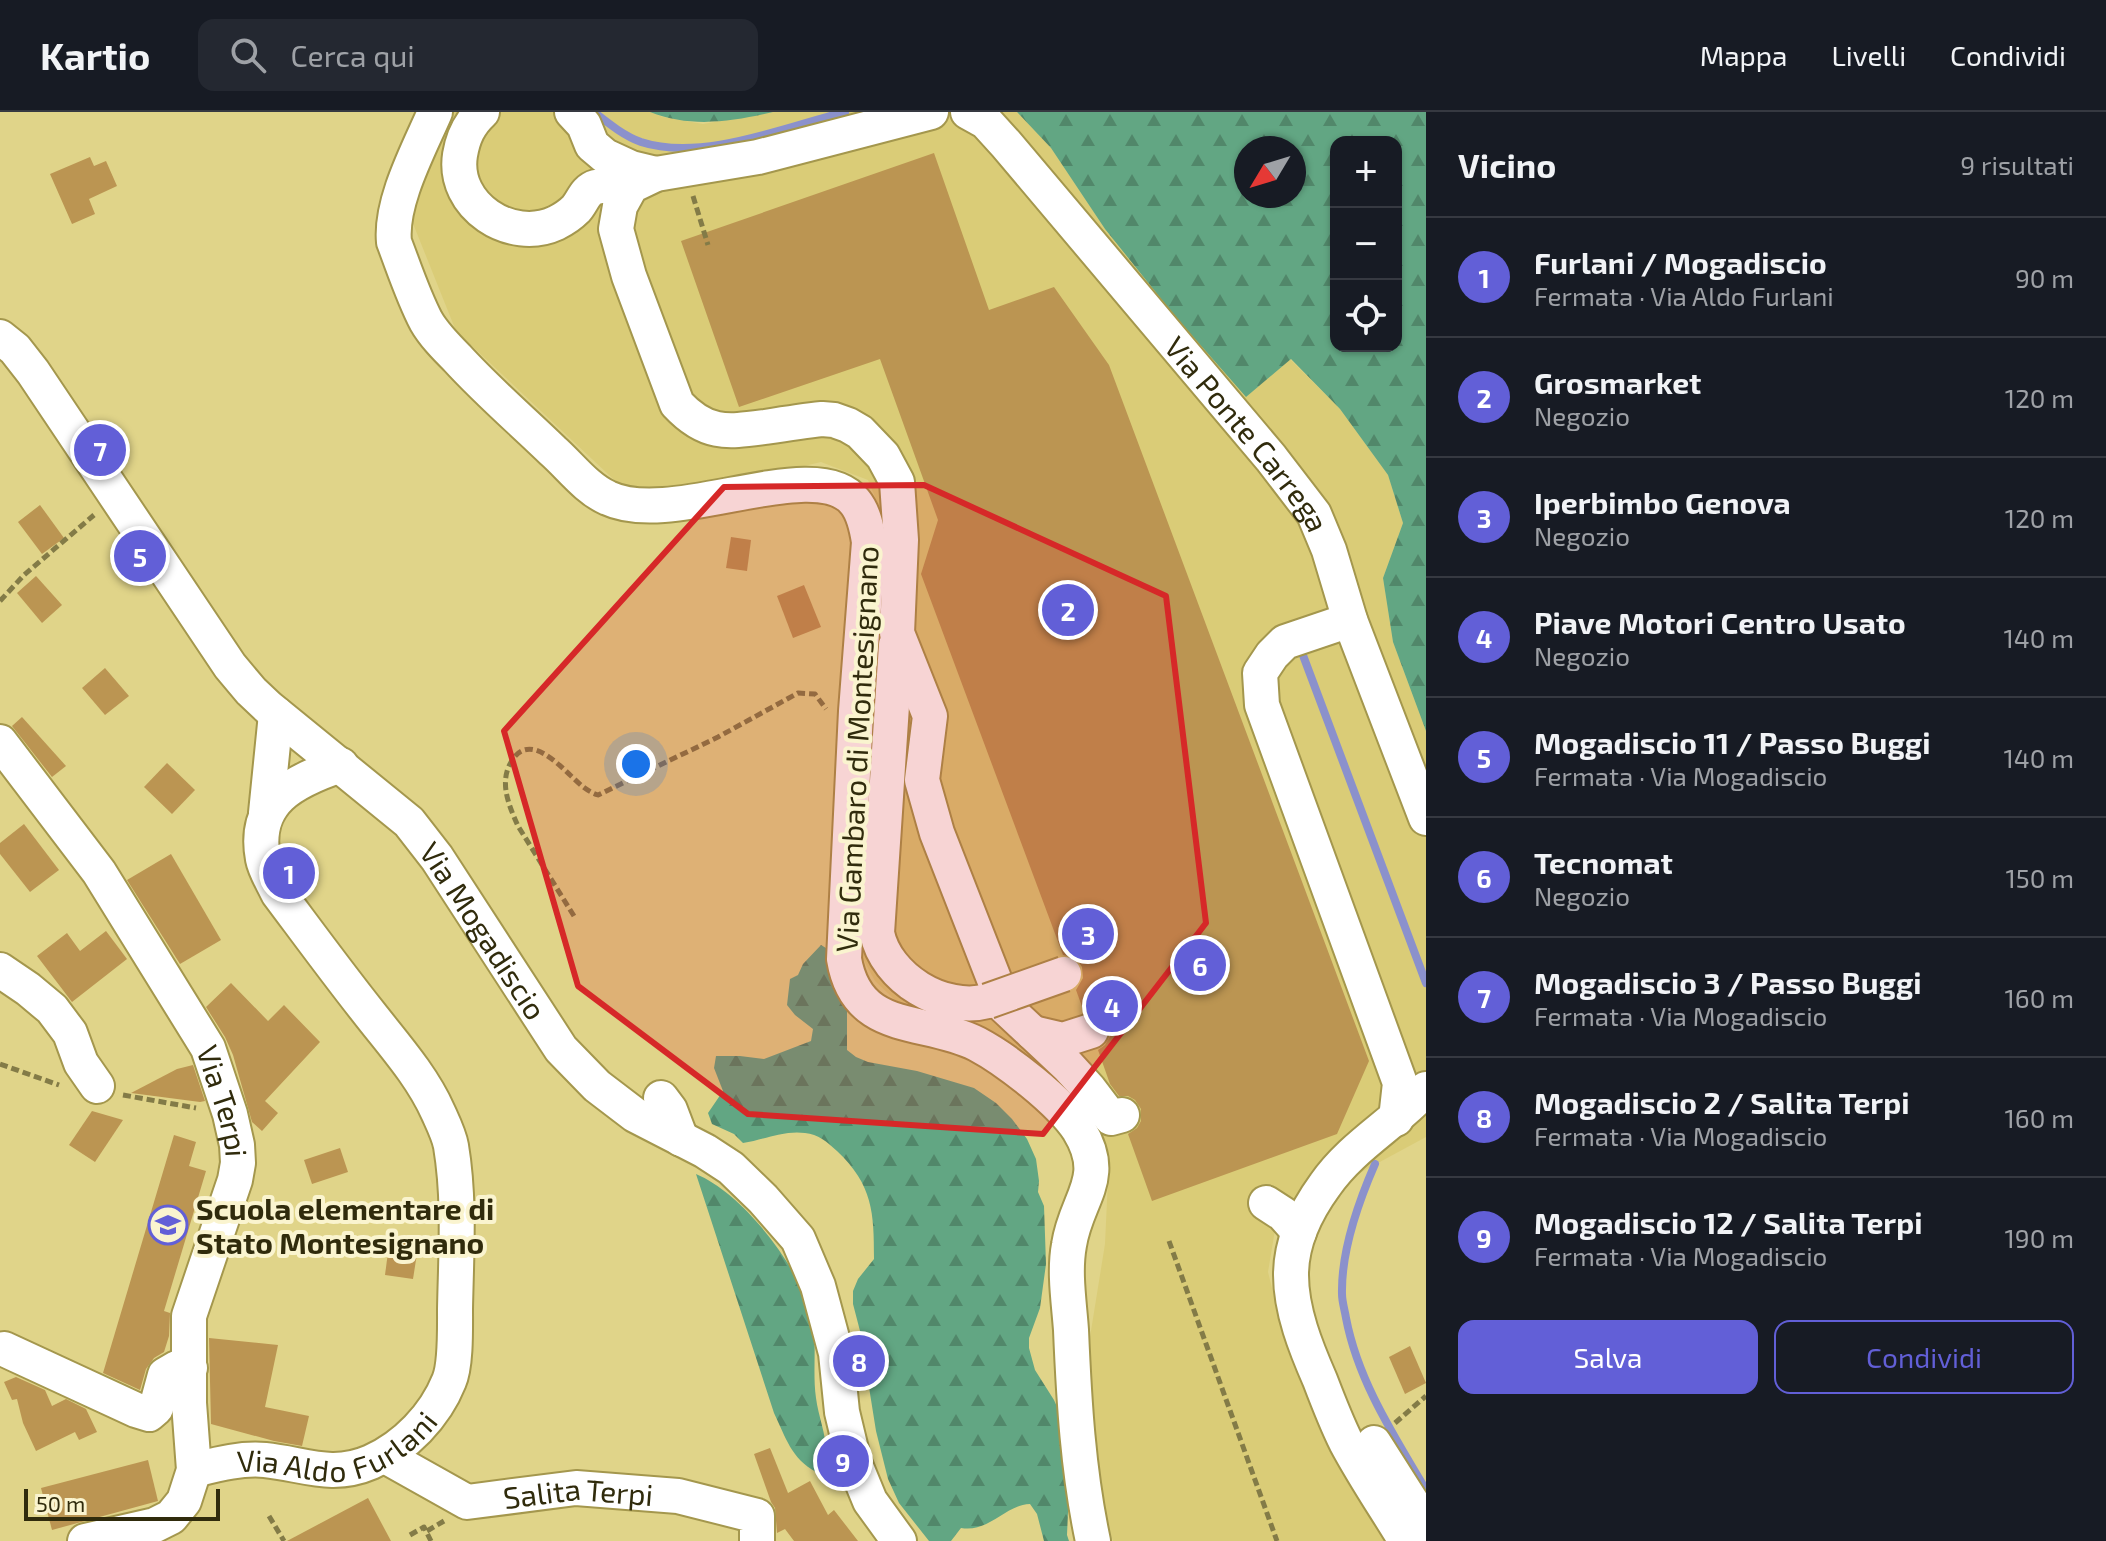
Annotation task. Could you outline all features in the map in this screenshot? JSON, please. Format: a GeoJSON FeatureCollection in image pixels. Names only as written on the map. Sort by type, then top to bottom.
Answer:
{"type":"FeatureCollection","features":[{"type":"Feature","properties":{"kind":"street","name":"Via Gambaro di Montesignano"},"geometry":{"type":"LineString","coordinates":[[435,112],[393,219],[394,242],[426,321],[447,348],[491,392],[598,493],[617,502],[642,506],[682,504],[810,483],[841,491],[855,502],[860,511],[869,542],[854,739],[844,959],[847,977],[854,991],[878,1014],[975,1043],[997,1057],[1063,1111],[1087,1144],[1092,1174],[1068,1245],[1068,1270],[1075,1412],[1084,1499],[1093,1541]]}},
{"type":"Feature","properties":{"kind":"street"},"geometry":{"type":"LineString","coordinates":[[482,112],[473,120],[463,139],[459,160],[462,181],[472,202],[489,218],[510,228],[534,230],[556,223],[575,210],[589,190],[599,186],[611,186],[625,194]]}},
{"type":"Feature","properties":{"kind":"street"},"geometry":{"type":"LineString","coordinates":[[572,112],[584,125],[592,145],[605,156],[631,168],[670,171]]}},
{"type":"Feature","properties":{"kind":"street"},"geometry":{"type":"LineString","coordinates":[[931,112],[758,157],[670,171],[631,186],[620,206],[616,229],[677,404],[687,415],[706,426],[726,431],[834,420],[860,432],[883,456],[897,482],[901,540],[897,633],[877,933],[883,952],[897,971],[922,989],[953,1001],[977,1004],[1064,974]]}},
{"type":"Feature","properties":{"kind":"street","name":"Via Ponte Carrega"},"geometry":{"type":"LineString","coordinates":[[968,112],[986,122],[996,133],[1228,407],[1314,514],[1329,550],[1350,620],[1426,818]]}},
{"type":"Feature","properties":{"kind":"street","name":"Via Mogadiscio"},"geometry":{"type":"LineString","coordinates":[[0,337],[15,349],[33,372],[230,666],[276,714],[409,822],[437,858],[561,1049],[597,1086],[635,1115],[731,1168],[798,1239],[818,1286],[836,1353],[842,1412],[854,1462],[870,1501],[899,1541]]}},
{"type":"Feature","properties":{"kind":"street"},"geometry":{"type":"LineString","coordinates":[[1350,620],[1285,642],[1260,673],[1262,705],[1400,1083],[1396,1119]]}},
{"type":"Feature","properties":{"kind":"street"},"geometry":{"type":"LineString","coordinates":[[897,633],[930,716],[922,780],[937,833],[1005,1007],[1089,1089],[1111,1118],[1122,1115]]}},
{"type":"Feature","properties":{"kind":"street","name":"Via Aldo Furlani"},"geometry":{"type":"LineString","coordinates":[[194,1470],[238,1459],[267,1460],[334,1471],[351,1469],[385,1456],[412,1435],[430,1415],[450,1379],[455,1335],[457,1204],[451,1143],[437,1110],[412,1068],[278,893],[263,861],[261,832],[266,813],[276,714]]}},
{"type":"Feature","properties":{"kind":"street","name":"Via Terpi"},"geometry":{"type":"LineString","coordinates":[[0,742],[99,872],[208,1048],[237,1145],[235,1180],[189,1316],[189,1403],[194,1470],[184,1501],[171,1517],[155,1525],[85,1541]]}},
{"type":"Feature","properties":{"kind":"street"},"geometry":{"type":"LineString","coordinates":[[266,813],[291,787],[341,765]]}},
{"type":"Feature","properties":{"kind":"street"},"geometry":{"type":"LineString","coordinates":[[0,970],[52,1009],[70,1033],[81,1063],[97,1086]]}},
{"type":"Feature","properties":{"kind":"street"},"geometry":{"type":"LineString","coordinates":[[1033,1033],[1063,1040],[1091,1031]]}},
{"type":"Feature","properties":{"kind":"street"},"geometry":{"type":"LineString","coordinates":[[1406,1541],[1346,1442],[1305,1347],[1292,1293],[1291,1273],[1299,1232],[1312,1204],[1338,1169],[1426,1089]]}},
{"type":"Feature","properties":{"kind":"street"},"geometry":{"type":"LineString","coordinates":[[661,1098],[670,1110],[681,1139]]}},
{"type":"Feature","properties":{"kind":"street"},"geometry":{"type":"LineString","coordinates":[[1266,1203],[1283,1214],[1299,1232]]}},
{"type":"Feature","properties":{"kind":"street"},"geometry":{"type":"LineString","coordinates":[[4,1349],[149,1414],[156,1408],[165,1375],[177,1368],[190,1368]]}},
{"type":"Feature","properties":{"kind":"street"},"geometry":{"type":"LineString","coordinates":[[1386,1432],[1426,1525]]}},
{"type":"Feature","properties":{"kind":"street","name":"Salita Terpi"},"geometry":{"type":"LineString","coordinates":[[385,1456],[467,1502],[576,1488],[678,1496],[757,1516],[757,1541]]}},
{"type":"Feature","properties":{"kind":"path"},"geometry":{"type":"LineString","coordinates":[[670,171],[708,245]]}},
{"type":"Feature","properties":{"kind":"path"},"geometry":{"type":"LineString","coordinates":[[0,601],[24,575],[116,496]]}},
{"type":"Feature","properties":{"kind":"path"},"geometry":{"type":"LineString","coordinates":[[574,916],[518,826],[507,800],[506,775],[516,755],[531,749],[544,752],[585,789],[598,795],[718,737],[798,693],[815,694],[828,711]]}},
{"type":"Feature","properties":{"kind":"path"},"geometry":{"type":"LineString","coordinates":[[0,1064],[67,1088],[97,1086],[113,1093],[184,1105]]}},
{"type":"Feature","properties":{"kind":"path"},"geometry":{"type":"LineString","coordinates":[[1169,1241],[1277,1541]]}},
{"type":"Feature","properties":{"kind":"path"},"geometry":{"type":"LineString","coordinates":[[1386,1432],[1426,1396]]}},
{"type":"Feature","properties":{"kind":"path"},"geometry":{"type":"LineString","coordinates":[[269,1516],[284,1541]]}},
{"type":"Feature","properties":{"kind":"path"},"geometry":{"type":"LineString","coordinates":[[410,1535],[424,1527],[431,1541]]}},
{"type":"Feature","properties":{"kind":"highlighted area"},"geometry":{"type":"Polygon","coordinates":[[[924,485],[1166,596],[1206,923],[1043,1134],[748,1114],[578,986],[504,731],[724,487],[924,485]]]}},
{"type":"Feature","properties":{"kind":"shaded area"},"geometry":{"type":"Polygon","coordinates":[[[450,112],[650,112],[703,124],[773,112],[1017,112],[1051,148],[1105,229],[1174,315],[1246,396],[1290,359],[1340,409],[1388,475],[1403,523],[1383,578],[1393,642],[1426,731],[1426,1137],[1365,1170],[1275,1230],[1268,1272],[1275,1300],[1331,1439],[1388,1541],[1113,1541],[1094,1481],[1090,1337],[1105,1244],[1109,1157],[1082,1118],[1048,1081],[979,1026],[918,1013],[894,999],[875,981],[862,957],[868,925],[883,556],[880,509],[868,480],[821,462],[715,487],[626,491],[456,331],[412,221],[424,162],[450,112]]]}},
{"type":"Feature","properties":{"kind":"green space"},"geometry":{"type":"Polygon","coordinates":[[[650,112],[773,112],[696,122],[650,112]]]}},
{"type":"Feature","properties":{"kind":"green space"},"geometry":{"type":"Polygon","coordinates":[[[1017,112],[1426,112],[1426,731],[1393,642],[1383,578],[1403,523],[1388,475],[1340,409],[1291,359],[1246,397],[1174,315],[1105,229],[1051,148],[1017,112]]]}},
{"type":"Feature","properties":{"kind":"green space"},"geometry":{"type":"Polygon","coordinates":[[[821,945],[831,951],[847,1005],[847,1050],[868,1062],[917,1071],[974,1088],[1012,1119],[1027,1139],[1036,1159],[1038,1192],[1044,1206],[1046,1264],[1040,1308],[1029,1338],[1029,1348],[1035,1370],[1063,1420],[1069,1490],[1069,1541],[1044,1541],[1037,1514],[1030,1504],[1013,1509],[989,1523],[961,1528],[951,1541],[929,1541],[899,1503],[888,1479],[876,1431],[866,1354],[853,1304],[853,1291],[858,1279],[874,1259],[872,1214],[865,1188],[849,1164],[830,1145],[814,1135],[789,1133],[743,1143],[734,1134],[712,1124],[708,1113],[723,1091],[714,1068],[716,1056],[764,1059],[811,1041],[813,1029],[787,1005],[790,979],[798,975],[803,964],[821,945]]]}},
{"type":"Feature","properties":{"kind":"green space"},"geometry":{"type":"Polygon","coordinates":[[[696,1174],[714,1183],[749,1213],[781,1252],[804,1293],[813,1323],[816,1398],[826,1443],[823,1470],[816,1472],[801,1460],[790,1447],[774,1413],[696,1174]]]}},
{"type":"Feature","properties":{"kind":"building"},"geometry":{"type":"Polygon","coordinates":[[[934,153],[989,310],[1054,287],[1109,365],[1369,1061],[1337,1134],[1152,1201],[1128,1134],[1141,1121],[1141,1109],[1135,1100],[1119,1096],[1110,1084],[1098,1050],[1110,1036],[1110,1024],[1096,1012],[1084,1012],[1076,990],[1083,978],[1082,967],[1076,958],[1063,955],[921,574],[938,520],[880,359],[739,407],[681,241],[934,153]]]}},
{"type":"Feature","properties":{"kind":"building"},"geometry":{"type":"Polygon","coordinates":[[[90,157],[94,166],[106,161],[117,186],[89,199],[95,214],[72,224],[50,174],[90,157]]]}},
{"type":"Feature","properties":{"kind":"building"},"geometry":{"type":"Polygon","coordinates":[[[40,505],[64,538],[42,554],[18,522],[40,505]]]}},
{"type":"Feature","properties":{"kind":"building"},"geometry":{"type":"Polygon","coordinates":[[[731,537],[751,540],[747,571],[726,568],[731,537]]]}},
{"type":"Feature","properties":{"kind":"building"},"geometry":{"type":"Polygon","coordinates":[[[36,576],[62,605],[42,623],[17,593],[36,576]]]}},
{"type":"Feature","properties":{"kind":"building"},"geometry":{"type":"Polygon","coordinates":[[[804,585],[821,627],[793,638],[777,596],[804,585]]]}},
{"type":"Feature","properties":{"kind":"building"},"geometry":{"type":"Polygon","coordinates":[[[105,668],[129,696],[105,715],[82,688],[105,668]]]}},
{"type":"Feature","properties":{"kind":"building"},"geometry":{"type":"Polygon","coordinates":[[[22,717],[66,766],[52,777],[12,726],[22,717]]]}},
{"type":"Feature","properties":{"kind":"building"},"geometry":{"type":"Polygon","coordinates":[[[167,763],[195,790],[172,814],[144,787],[167,763]]]}},
{"type":"Feature","properties":{"kind":"building"},"geometry":{"type":"Polygon","coordinates":[[[24,824],[59,870],[30,892],[0,854],[0,843],[24,824]]]}},
{"type":"Feature","properties":{"kind":"building"},"geometry":{"type":"Polygon","coordinates":[[[171,854],[221,940],[180,964],[127,880],[171,854]]]}},
{"type":"Feature","properties":{"kind":"building"},"geometry":{"type":"Polygon","coordinates":[[[106,931],[127,959],[72,1002],[37,956],[67,933],[80,951],[106,931]]]}},
{"type":"Feature","properties":{"kind":"building"},"geometry":{"type":"Polygon","coordinates":[[[231,983],[268,1021],[284,1005],[320,1042],[265,1101],[278,1113],[262,1131],[252,1122],[233,1055],[206,1007],[231,983]]]}},
{"type":"Feature","properties":{"kind":"building"},"geometry":{"type":"Polygon","coordinates":[[[193,1065],[205,1101],[131,1093],[177,1069],[193,1065]]]}},
{"type":"Feature","properties":{"kind":"building"},"geometry":{"type":"Polygon","coordinates":[[[92,1111],[123,1120],[95,1162],[69,1145],[92,1111]]]}},
{"type":"Feature","properties":{"kind":"building","name":"Scuola elementare di Stato Montesignano"},"geometry":{"type":"Polygon","coordinates":[[[174,1135],[196,1142],[189,1166],[206,1171],[164,1311],[170,1313],[169,1336],[164,1352],[154,1358],[146,1369],[140,1390],[103,1373],[174,1135]]]}},
{"type":"Feature","properties":{"kind":"building"},"geometry":{"type":"Polygon","coordinates":[[[340,1148],[348,1172],[312,1184],[304,1160],[340,1148]]]}},
{"type":"Feature","properties":{"kind":"building"},"geometry":{"type":"Polygon","coordinates":[[[390,1237],[419,1241],[413,1279],[385,1275],[390,1237]]]}},
{"type":"Feature","properties":{"kind":"building"},"geometry":{"type":"Polygon","coordinates":[[[209,1338],[278,1345],[265,1407],[309,1416],[302,1446],[211,1424],[209,1338]]]}},
{"type":"Feature","properties":{"kind":"building"},"geometry":{"type":"Polygon","coordinates":[[[1410,1346],[1426,1383],[1405,1394],[1389,1357],[1410,1346]]]}},
{"type":"Feature","properties":{"kind":"building"},"geometry":{"type":"Polygon","coordinates":[[[16,1377],[45,1390],[52,1406],[66,1399],[86,1409],[97,1432],[79,1440],[75,1432],[36,1451],[23,1423],[17,1399],[12,1400],[4,1382],[16,1377]]]}},
{"type":"Feature","properties":{"kind":"building"},"geometry":{"type":"Polygon","coordinates":[[[770,1448],[788,1493],[810,1481],[828,1515],[834,1510],[858,1541],[794,1541],[785,1529],[777,1533],[775,1508],[754,1454],[770,1448]]]}},
{"type":"Feature","properties":{"kind":"building"},"geometry":{"type":"Polygon","coordinates":[[[148,1460],[158,1501],[52,1530],[41,1488],[148,1460]]]}},
{"type":"Feature","properties":{"kind":"building"},"geometry":{"type":"Polygon","coordinates":[[[368,1498],[391,1541],[287,1541],[368,1498]]]}},
{"type":"Feature","properties":{"kind":"waterway"},"geometry":{"type":"LineString","coordinates":[[594,112],[622,133],[641,142],[690,148],[743,140],[845,112]]}},
{"type":"Feature","properties":{"kind":"waterway"},"geometry":{"type":"LineString","coordinates":[[1301,650],[1426,983]]}},
{"type":"Feature","properties":{"kind":"waterway"},"geometry":{"type":"LineString","coordinates":[[1375,1164],[1348,1244],[1342,1300],[1368,1386],[1426,1490]]}},
{"type":"Feature","properties":{"kind":"place","name":"Mogadiscio 3 / Passo Buggi"},"geometry":{"type":"Point","coordinates":[100,450]}},
{"type":"Feature","properties":{"kind":"place","name":"Mogadiscio 11 / Passo Buggi"},"geometry":{"type":"Point","coordinates":[140,556]}},
{"type":"Feature","properties":{"kind":"place","name":"Grosmarket"},"geometry":{"type":"Point","coordinates":[1068,610]}},
{"type":"Feature","properties":{"kind":"place","name":"Furlani / Mogadiscio"},"geometry":{"type":"Point","coordinates":[289,873]}},
{"type":"Feature","properties":{"kind":"place","name":"Iperbimbo Genova"},"geometry":{"type":"Point","coordinates":[1088,934]}},
{"type":"Feature","properties":{"kind":"place","name":"Tecnomat"},"geometry":{"type":"Point","coordinates":[1200,965]}},
{"type":"Feature","properties":{"kind":"place","name":"Piave Motori Centro Usato"},"geometry":{"type":"Point","coordinates":[1112,1006]}},
{"type":"Feature","properties":{"kind":"place","name":"Scuola elementare di Stato Montesignano"},"geometry":{"type":"Point","coordinates":[168,1225]}},
{"type":"Feature","properties":{"kind":"place","name":"Mogadiscio 2 / Salita Terpi"},"geometry":{"type":"Point","coordinates":[859,1361]}},
{"type":"Feature","properties":{"kind":"place","name":"Mogadiscio 12 / Salita Terpi"},"geometry":{"type":"Point","coordinates":[843,1461]}}]}
